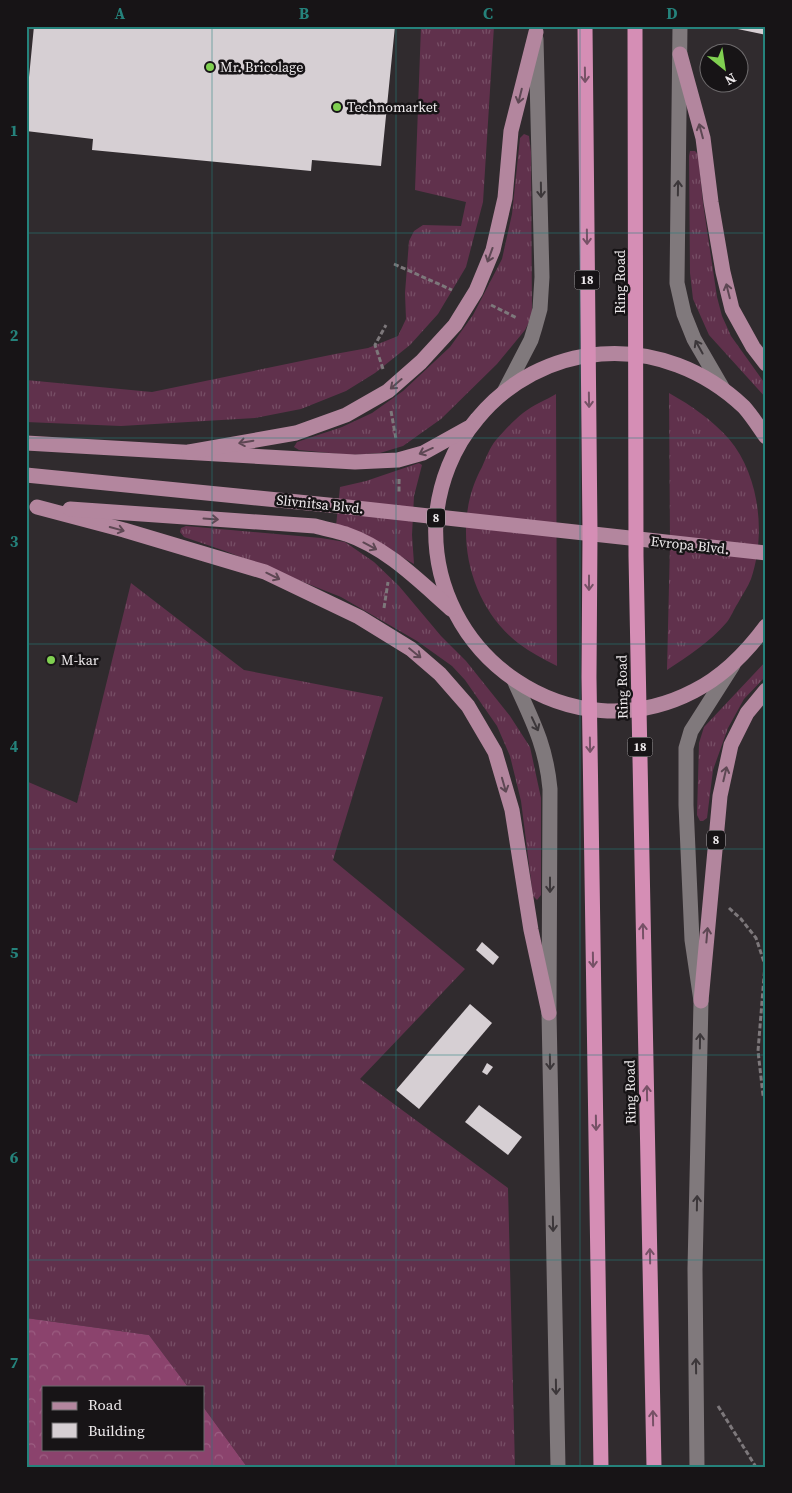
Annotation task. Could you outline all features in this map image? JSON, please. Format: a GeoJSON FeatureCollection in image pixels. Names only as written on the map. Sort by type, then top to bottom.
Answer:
{"type":"FeatureCollection","features":[{"type":"Feature","properties":{"kind":"highway","name":"18"},"geometry":{"type":"LineString","coordinates":[[585,26],[590,534],[589,677],[601,1467]]}},
{"type":"Feature","properties":{"kind":"highway","name":"Ring Road"},"geometry":{"type":"LineString","coordinates":[[635,26],[636,556],[654,1467]]}},
{"type":"Feature","properties":{"kind":"main road"},"geometry":{"type":"LineString","coordinates":[[189,452],[296,433],[346,415],[388,391],[421,362],[455,325],[476,291],[493,250],[505,198],[511,131],[536,29]]}},
{"type":"Feature","properties":{"kind":"main road"},"geometry":{"type":"LineString","coordinates":[[680,54],[703,138],[719,246],[732,310],[753,347],[766,364]]}},
{"type":"Feature","properties":{"kind":"main road","name":"8"},"geometry":{"type":"LineString","coordinates":[[514,680],[500,670],[479,648],[454,612],[444,589],[435,538],[437,509],[443,480],[454,453],[469,428],[485,408],[526,376],[556,363],[592,355],[634,354],[668,361],[692,371],[722,389],[766,427]]}},
{"type":"Feature","properties":{"kind":"main road"},"geometry":{"type":"LineString","coordinates":[[744,408],[766,437]]}},
{"type":"Feature","properties":{"kind":"main road"},"geometry":{"type":"LineString","coordinates":[[26,443],[355,462],[398,460],[423,453],[469,428]]}},
{"type":"Feature","properties":{"kind":"main road","name":"Slivnitsa Blvd."},"geometry":{"type":"LineString","coordinates":[[26,475],[338,506],[614,537]]}},
{"type":"Feature","properties":{"kind":"main road"},"geometry":{"type":"LineString","coordinates":[[31,506],[124,530],[265,572],[359,617],[411,649],[440,674],[468,706],[495,752],[512,810],[531,930],[549,1013]]}},
{"type":"Feature","properties":{"kind":"main road","name":"Slivnitsa Blvd."},"geometry":{"type":"LineString","coordinates":[[31,506],[316,526],[347,534],[372,546],[398,563],[454,612]]}},
{"type":"Feature","properties":{"kind":"main road","name":"Evropa Blvd."},"geometry":{"type":"LineString","coordinates":[[614,537],[766,553]]}},
{"type":"Feature","properties":{"kind":"main road"},"geometry":{"type":"LineString","coordinates":[[514,680],[542,695],[577,706],[615,710],[634,709],[668,702],[694,692],[715,679],[734,664],[766,626]]}},
{"type":"Feature","properties":{"kind":"main road"},"geometry":{"type":"LineString","coordinates":[[750,647],[766,636]]}},
{"type":"Feature","properties":{"kind":"main road","name":"8"},"geometry":{"type":"LineString","coordinates":[[701,1001],[720,796],[731,746],[747,713],[766,690]]}},
{"type":"Feature","properties":{"kind":"street"},"geometry":{"type":"LineString","coordinates":[[680,26],[677,283],[684,314],[694,339],[722,389]]}},
{"type":"Feature","properties":{"kind":"street"},"geometry":{"type":"LineString","coordinates":[[504,392],[531,340],[540,309],[542,277],[536,29]]}},
{"type":"Feature","properties":{"kind":"street"},"geometry":{"type":"LineString","coordinates":[[701,1001],[692,940],[686,806],[686,748],[691,731],[734,664]]}},
{"type":"Feature","properties":{"kind":"street","name":"8"},"geometry":{"type":"LineString","coordinates":[[514,680],[540,735],[548,768],[550,789],[549,1013],[558,1467]]}},
{"type":"Feature","properties":{"kind":"street","name":"8"},"geometry":{"type":"LineString","coordinates":[[697,1467],[695,1269],[701,1001]]}},
{"type":"Feature","properties":{"kind":"path"},"geometry":{"type":"LineString","coordinates":[[394,264],[457,292]]}},
{"type":"Feature","properties":{"kind":"path"},"geometry":{"type":"LineString","coordinates":[[483,300],[521,320]]}},
{"type":"Feature","properties":{"kind":"path"},"geometry":{"type":"LineString","coordinates":[[384,374],[375,345],[386,324]]}},
{"type":"Feature","properties":{"kind":"path"},"geometry":{"type":"LineString","coordinates":[[391,410],[397,448]]}},
{"type":"Feature","properties":{"kind":"path"},"geometry":{"type":"LineString","coordinates":[[383,612],[389,575]]}},
{"type":"Feature","properties":{"kind":"path"},"geometry":{"type":"LineString","coordinates":[[728,906],[756,938],[765,965],[758,1051],[763,1095],[766,1099]]}},
{"type":"Feature","properties":{"kind":"path"},"geometry":{"type":"LineString","coordinates":[[714,1399],[756,1467]]}},
{"type":"Feature","properties":{"kind":"green space"},"geometry":{"type":"Polygon","coordinates":[[[421,26],[494,26],[483,202],[466,267],[438,314],[410,345],[375,373],[346,391],[301,409],[255,418],[121,426],[26,422],[26,380],[152,392],[368,348],[398,336],[406,319],[405,293],[409,241],[414,231],[423,225],[461,226],[466,202],[415,190],[421,26]]]}},
{"type":"Feature","properties":{"kind":"green space"},"geometry":{"type":"Polygon","coordinates":[[[524,134],[529,136],[531,152],[532,316],[525,330],[497,364],[441,419],[403,446],[380,453],[350,455],[299,450],[294,447],[297,442],[342,427],[372,413],[403,391],[450,347],[473,315],[502,259],[512,214],[520,138],[524,134]]]}},
{"type":"Feature","properties":{"kind":"green space"},"geometry":{"type":"Polygon","coordinates":[[[690,151],[695,151],[698,154],[703,203],[717,297],[722,316],[731,336],[766,385],[766,398],[709,335],[693,299],[690,273],[690,151]]]}},
{"type":"Feature","properties":{"kind":"green space"},"geometry":{"type":"Polygon","coordinates":[[[669,393],[708,419],[729,439],[748,470],[754,488],[759,525],[756,562],[751,579],[728,620],[706,642],[667,670],[670,543],[669,393]]]}},
{"type":"Feature","properties":{"kind":"green space"},"geometry":{"type":"Polygon","coordinates":[[[556,394],[557,666],[518,643],[500,626],[486,606],[476,584],[469,561],[466,536],[467,512],[473,489],[492,446],[523,413],[556,394]]]}},
{"type":"Feature","properties":{"kind":"green space"},"geometry":{"type":"Polygon","coordinates":[[[419,463],[422,465],[414,496],[412,535],[414,564],[372,540],[336,526],[340,487],[366,481],[419,463]]]}},
{"type":"Feature","properties":{"kind":"green space"},"geometry":{"type":"Polygon","coordinates":[[[186,526],[321,538],[345,542],[374,562],[399,586],[441,636],[466,661],[510,716],[530,747],[541,798],[541,895],[537,900],[533,896],[521,801],[510,756],[497,726],[465,680],[452,666],[417,641],[341,597],[225,551],[184,537],[180,532],[181,528],[186,526]]]}},
{"type":"Feature","properties":{"kind":"green space"},"geometry":{"type":"Polygon","coordinates":[[[131,583],[244,670],[383,697],[333,860],[465,969],[360,1079],[508,1188],[515,1467],[247,1467],[205,1409],[205,1386],[187,1386],[149,1335],[26,1318],[26,781],[77,803],[131,583]]]}},
{"type":"Feature","properties":{"kind":"green space"},"geometry":{"type":"Polygon","coordinates":[[[766,661],[766,676],[744,699],[728,728],[713,770],[707,818],[700,821],[697,815],[699,743],[704,727],[766,661]]]}},
{"type":"Feature","properties":{"kind":"green space"},"geometry":{"type":"Polygon","coordinates":[[[26,1318],[149,1335],[187,1386],[42,1386],[42,1450],[205,1450],[205,1409],[247,1467],[26,1467],[26,1318]]]}},
{"type":"Feature","properties":{"kind":"building","name":"Mr. Bricolage"},"geometry":{"type":"Polygon","coordinates":[[[34,26],[395,26],[381,166],[312,160],[311,171],[92,150],[93,139],[26,131],[26,108],[34,26]]]}},
{"type":"Feature","properties":{"kind":"building"},"geometry":{"type":"Polygon","coordinates":[[[766,26],[766,35],[728,27],[766,26]]]}},
{"type":"Feature","properties":{"kind":"building"},"geometry":{"type":"Polygon","coordinates":[[[482,942],[499,957],[493,965],[476,950],[482,942]]]}},
{"type":"Feature","properties":{"kind":"building"},"geometry":{"type":"Polygon","coordinates":[[[470,1004],[492,1023],[419,1109],[396,1090],[470,1004]]]}},
{"type":"Feature","properties":{"kind":"building"},"geometry":{"type":"Polygon","coordinates":[[[487,1063],[493,1067],[487,1075],[482,1072],[487,1063]]]}},
{"type":"Feature","properties":{"kind":"building"},"geometry":{"type":"Polygon","coordinates":[[[479,1105],[522,1137],[508,1155],[465,1122],[479,1105]]]}},
{"type":"Feature","properties":{"kind":"place","name":"Mr. Bricolage"},"geometry":{"type":"Point","coordinates":[210,67]}},
{"type":"Feature","properties":{"kind":"place","name":"Technomarket"},"geometry":{"type":"Point","coordinates":[337,107]}},
{"type":"Feature","properties":{"kind":"place","name":"M-kar"},"geometry":{"type":"Point","coordinates":[51,660]}}]}
